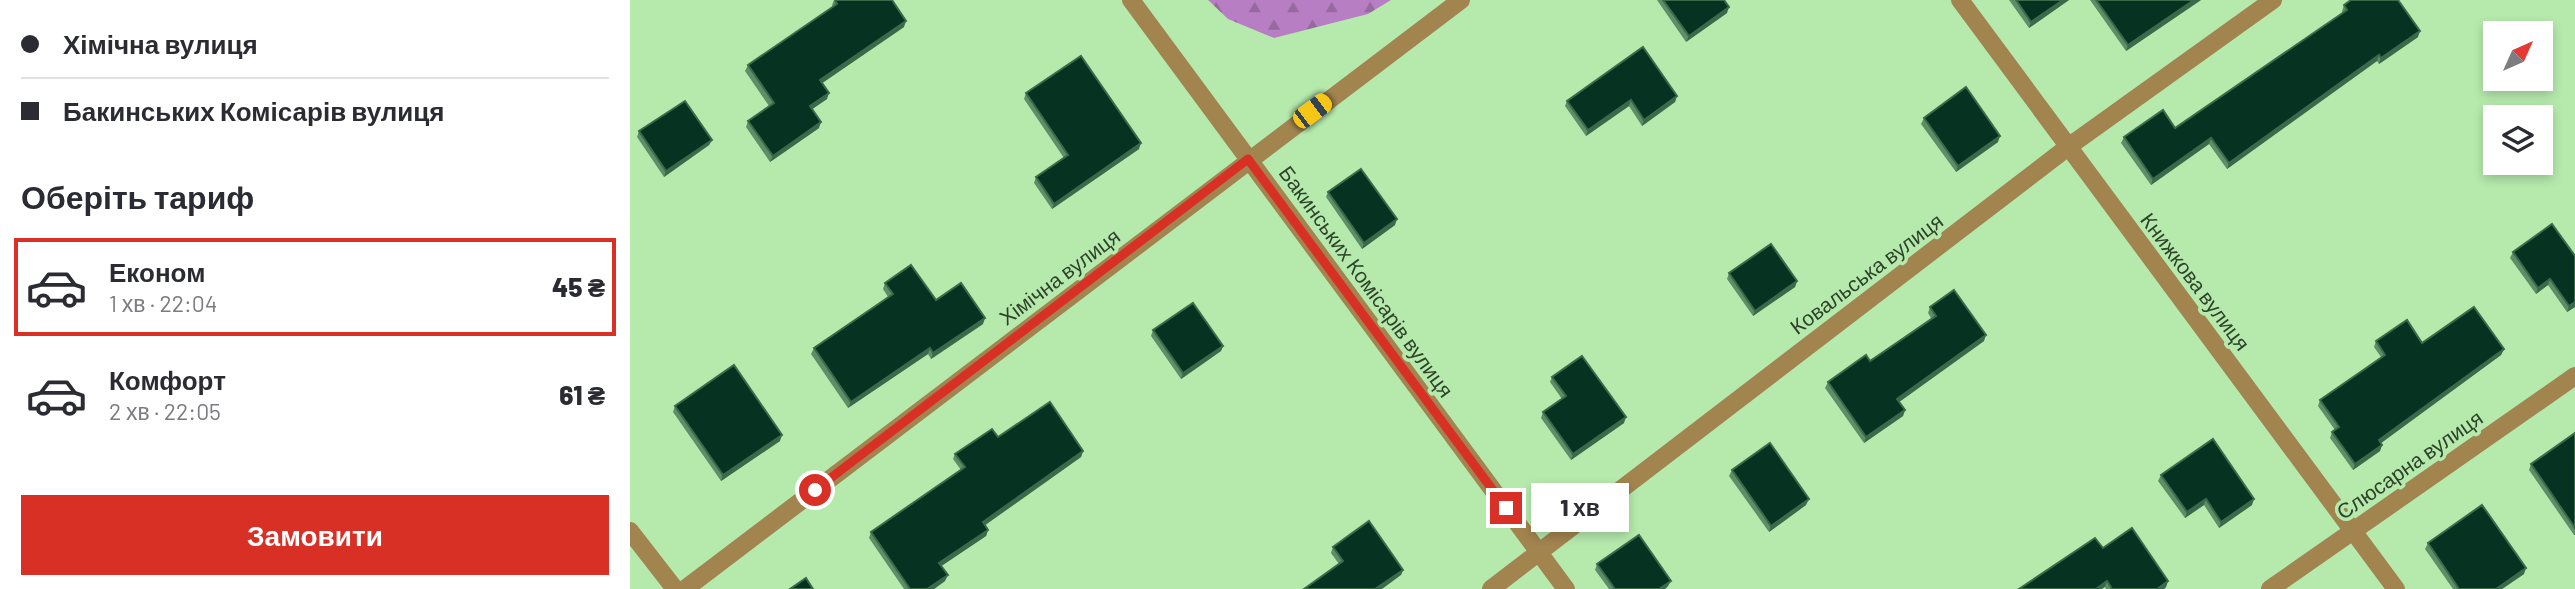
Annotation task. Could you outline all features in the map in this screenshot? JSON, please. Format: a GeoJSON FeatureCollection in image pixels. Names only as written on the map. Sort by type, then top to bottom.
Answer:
{"type":"FeatureCollection","features":[{"type":"Feature","properties":{"kind":"street","name":"Бакинських Комісарів вулиця"},"geometry":{"type":"LineString","coordinates":[[1131,0],[1566,589]]}},
{"type":"Feature","properties":{"kind":"street","name":"Хімічна вулиця"},"geometry":{"type":"LineString","coordinates":[[685,589],[1248,159],[1461,0]]}},
{"type":"Feature","properties":{"kind":"street","name":"Книжкова вулиця"},"geometry":{"type":"LineString","coordinates":[[1960,0],[2396,589]]}},
{"type":"Feature","properties":{"kind":"street","name":"Ковальська вулиця"},"geometry":{"type":"LineString","coordinates":[[1491,589],[2068,148],[2273,0]]}},
{"type":"Feature","properties":{"kind":"street","name":"Слюсарна вулиця"},"geometry":{"type":"LineString","coordinates":[[2270,589],[2575,376]]}},
{"type":"Feature","properties":{"kind":"street"},"geometry":{"type":"LineString","coordinates":[[630,531],[674,589]]}},
{"type":"Feature","properties":{"kind":"green space"},"geometry":{"type":"Polygon","coordinates":[[[1208,0],[1391,0],[1368,14],[1274,38],[1228,19],[1208,0]]]}},
{"type":"Feature","properties":{"kind":"building"},"geometry":{"type":"Polygon","coordinates":[[[835,0],[892,0],[906,21],[820,80],[829,93],[810,106],[821,122],[773,156],[748,121],[774,103],[748,65],[837,4],[835,0]]]}},
{"type":"Feature","properties":{"kind":"building"},"geometry":{"type":"Polygon","coordinates":[[[1663,0],[1724,0],[1729,7],[1689,36],[1663,0]]]}},
{"type":"Feature","properties":{"kind":"building"},"geometry":{"type":"Polygon","coordinates":[[[2016,0],[2063,0],[2031,22],[2016,0]]]}},
{"type":"Feature","properties":{"kind":"building"},"geometry":{"type":"Polygon","coordinates":[[[2096,0],[2194,0],[2128,45],[2096,0]]]}},
{"type":"Feature","properties":{"kind":"building"},"geometry":{"type":"Polygon","coordinates":[[[2351,0],[2398,0],[2420,31],[2381,58],[2379,55],[2229,163],[2211,138],[2153,179],[2124,137],[2163,110],[2175,128],[2347,10],[2344,5],[2351,0]]]}},
{"type":"Feature","properties":{"kind":"building"},"geometry":{"type":"Polygon","coordinates":[[[1643,47],[1677,96],[1644,120],[1631,100],[1588,130],[1567,101],[1643,47]]]}},
{"type":"Feature","properties":{"kind":"building"},"geometry":{"type":"Polygon","coordinates":[[[1081,56],[1141,143],[1054,204],[1036,177],[1068,155],[1026,93],[1081,56]]]}},
{"type":"Feature","properties":{"kind":"building"},"geometry":{"type":"Polygon","coordinates":[[[1966,87],[2000,136],[1958,166],[1924,118],[1966,87]]]}},
{"type":"Feature","properties":{"kind":"building"},"geometry":{"type":"Polygon","coordinates":[[[685,101],[712,140],[666,171],[639,131],[685,101]]]}},
{"type":"Feature","properties":{"kind":"building"},"geometry":{"type":"Polygon","coordinates":[[[1361,169],[1397,219],[1364,243],[1328,192],[1361,169]]]}},
{"type":"Feature","properties":{"kind":"building"},"geometry":{"type":"Polygon","coordinates":[[[2552,224],[2575,256],[2575,302],[2569,306],[2550,279],[2538,288],[2513,252],[2552,224]]]}},
{"type":"Feature","properties":{"kind":"building"},"geometry":{"type":"Polygon","coordinates":[[[1771,244],[1797,281],[1755,311],[1729,273],[1771,244]]]}},
{"type":"Feature","properties":{"kind":"building"},"geometry":{"type":"Polygon","coordinates":[[[911,265],[936,300],[961,283],[985,318],[933,353],[930,348],[851,402],[814,348],[893,294],[885,283],[911,265]]]}},
{"type":"Feature","properties":{"kind":"building"},"geometry":{"type":"Polygon","coordinates":[[[1954,290],[1986,335],[1897,399],[1905,410],[1866,437],[1828,382],[1866,355],[1870,361],[1936,316],[1930,307],[1954,290]]]}},
{"type":"Feature","properties":{"kind":"building"},"geometry":{"type":"Polygon","coordinates":[[[1193,303],[1223,346],[1183,373],[1153,330],[1193,303]]]}},
{"type":"Feature","properties":{"kind":"building"},"geometry":{"type":"Polygon","coordinates":[[[2474,307],[2504,349],[2379,440],[2382,445],[2355,464],[2332,432],[2339,427],[2320,400],[2385,355],[2376,341],[2407,320],[2422,343],[2474,307]]]}},
{"type":"Feature","properties":{"kind":"building"},"geometry":{"type":"Polygon","coordinates":[[[1582,356],[1626,417],[1573,454],[1543,412],[1566,396],[1552,377],[1582,356]]]}},
{"type":"Feature","properties":{"kind":"building"},"geometry":{"type":"Polygon","coordinates":[[[734,365],[782,435],[723,475],[675,406],[734,365]]]}},
{"type":"Feature","properties":{"kind":"building"},"geometry":{"type":"Polygon","coordinates":[[[1050,402],[1083,451],[983,522],[988,530],[939,563],[948,575],[927,589],[910,589],[871,532],[965,467],[955,454],[992,429],[998,437],[1050,402]]]}},
{"type":"Feature","properties":{"kind":"building"},"geometry":{"type":"Polygon","coordinates":[[[2575,433],[2575,528],[2531,464],[2575,433]]]}},
{"type":"Feature","properties":{"kind":"building"},"geometry":{"type":"Polygon","coordinates":[[[2213,439],[2254,499],[2221,522],[2206,499],[2187,512],[2161,475],[2213,439]]]}},
{"type":"Feature","properties":{"kind":"building"},"geometry":{"type":"Polygon","coordinates":[[[1770,443],[1809,499],[1771,526],[1732,470],[1770,443]]]}},
{"type":"Feature","properties":{"kind":"building"},"geometry":{"type":"Polygon","coordinates":[[[2482,505],[2526,568],[2496,589],[2459,589],[2428,543],[2482,505]]]}},
{"type":"Feature","properties":{"kind":"building"},"geometry":{"type":"Polygon","coordinates":[[[1369,521],[1403,570],[1375,589],[1304,589],[1343,561],[1333,547],[1369,521]]]}},
{"type":"Feature","properties":{"kind":"building"},"geometry":{"type":"Polygon","coordinates":[[[2132,528],[2168,581],[2157,589],[2112,589],[2107,581],[2096,589],[2019,589],[2095,538],[2103,548],[2132,528]]]}},
{"type":"Feature","properties":{"kind":"building"},"geometry":{"type":"Polygon","coordinates":[[[1639,535],[1671,581],[1659,589],[1615,589],[1597,564],[1639,535]]]}},
{"type":"Feature","properties":{"kind":"building"},"geometry":{"type":"Polygon","coordinates":[[[806,578],[813,589],[790,589],[806,578]]]}},
{"type":"Feature","properties":{"kind":"route"},"geometry":{"type":"LineString","coordinates":[[815,490],[1248,159],[1506,508]]}}]}
